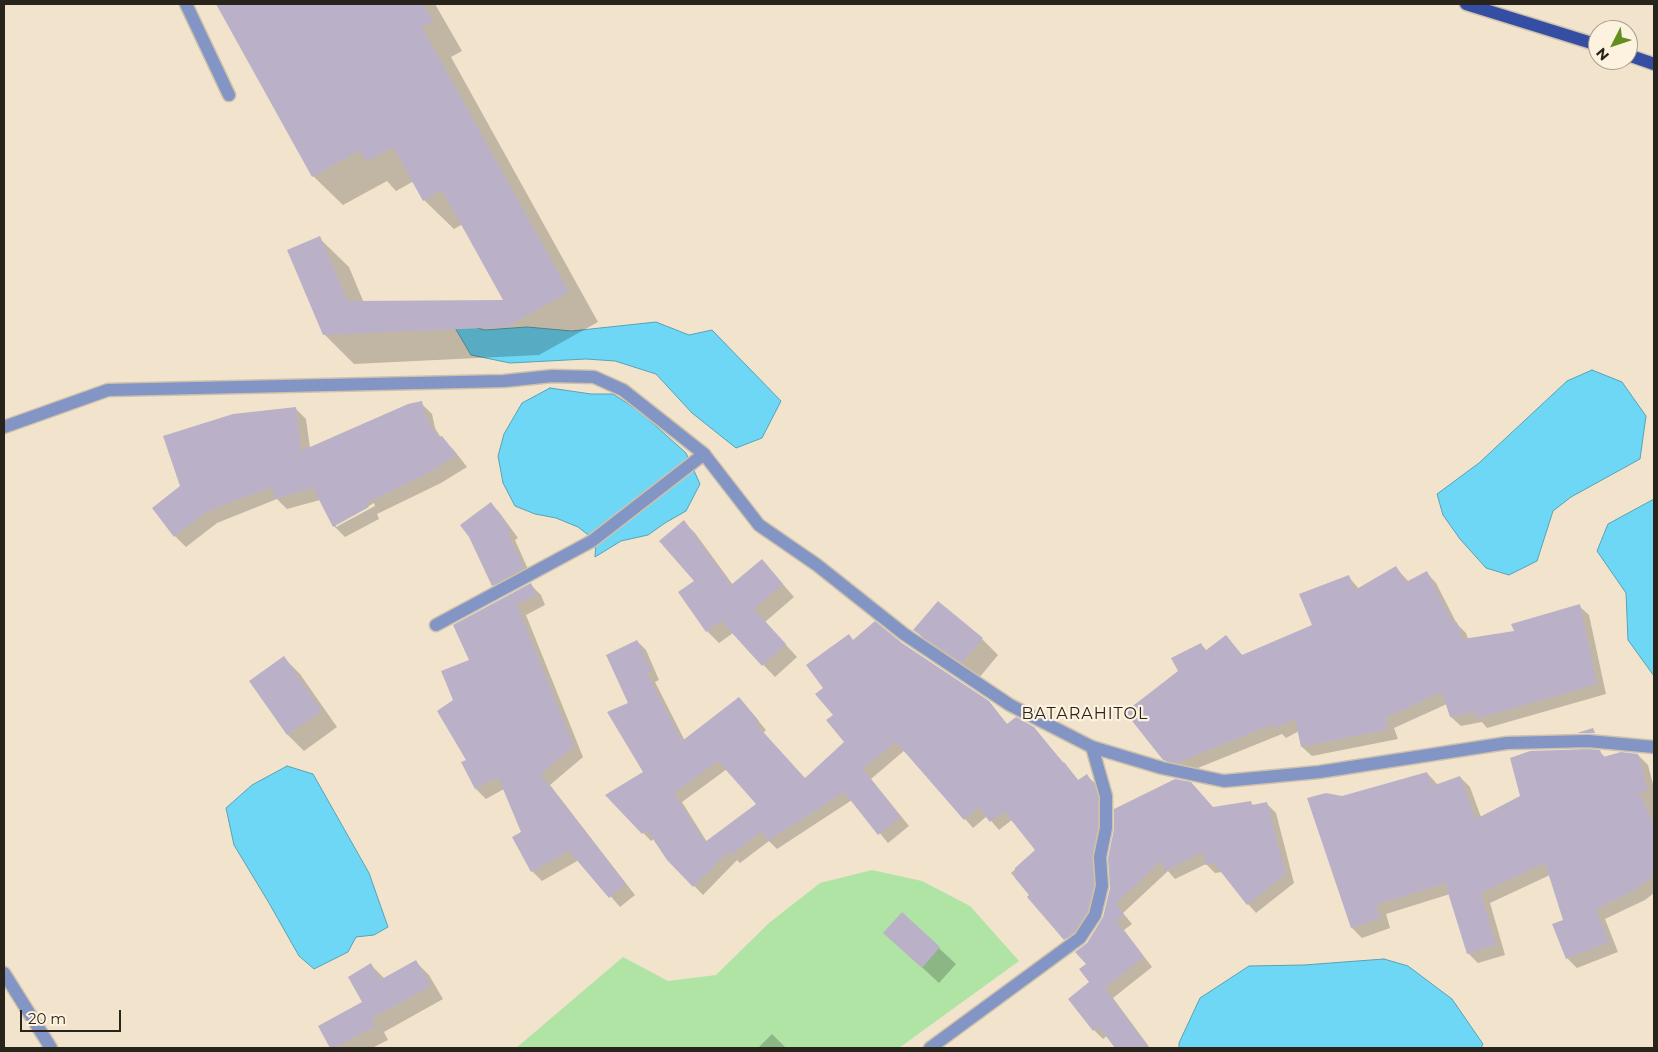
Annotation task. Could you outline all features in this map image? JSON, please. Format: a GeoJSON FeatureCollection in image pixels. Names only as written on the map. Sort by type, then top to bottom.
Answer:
{"type":"FeatureCollection","features":[{"type":"Feature","properties":{"kind":"main road"},"geometry":{"type":"LineString","coordinates":[[1466,4],[1588,42]]}},
{"type":"Feature","properties":{"kind":"main road"},"geometry":{"type":"LineString","coordinates":[[1638,58],[1654,64]]}},
{"type":"Feature","properties":{"kind":"street"},"geometry":{"type":"LineString","coordinates":[[186,4],[229,95]]}},
{"type":"Feature","properties":{"kind":"street"},"geometry":{"type":"LineString","coordinates":[[4,427],[108,390],[504,381],[552,376],[594,377],[623,390],[704,454],[759,525],[817,565],[904,634],[1010,704],[1092,747],[1162,768],[1224,781],[1319,772],[1506,743],[1588,741],[1654,747]]}},
{"type":"Feature","properties":{"kind":"street"},"geometry":{"type":"LineString","coordinates":[[436,625],[592,542],[704,454]]}},
{"type":"Feature","properties":{"kind":"street"},"geometry":{"type":"LineString","coordinates":[[930,1048],[1080,938],[1095,914],[1102,886],[1100,857],[1106,828],[1106,796],[1092,747]]}},
{"type":"Feature","properties":{"kind":"street"},"geometry":{"type":"LineString","coordinates":[[4,973],[51,1048]]}},
{"type":"Feature","properties":{"kind":"green space"},"geometry":{"type":"Polygon","coordinates":[[[872,870],[922,881],[970,906],[1019,961],[899,1048],[516,1048],[623,957],[668,981],[716,975],[769,923],[820,883],[872,870]]]}},
{"type":"Feature","properties":{"kind":"water"},"geometry":{"type":"Polygon","coordinates":[[[451,321],[485,330],[527,327],[572,331],[656,322],[689,335],[712,330],[781,401],[762,438],[736,448],[692,413],[656,374],[615,361],[586,359],[510,363],[471,355],[451,321]]]}},
{"type":"Feature","properties":{"kind":"water"},"geometry":{"type":"Polygon","coordinates":[[[1592,370],[1622,382],[1646,416],[1640,459],[1571,497],[1553,511],[1537,561],[1509,575],[1486,568],[1460,539],[1443,515],[1437,494],[1479,463],[1567,381],[1592,370]]]}},
{"type":"Feature","properties":{"kind":"water"},"geometry":{"type":"Polygon","coordinates":[[[550,388],[591,394],[613,394],[639,411],[686,453],[700,484],[686,511],[648,535],[621,541],[595,557],[596,541],[578,527],[556,518],[535,514],[515,506],[503,483],[498,456],[504,434],[522,403],[550,388]]]}},
{"type":"Feature","properties":{"kind":"water"},"geometry":{"type":"Polygon","coordinates":[[[1654,499],[1654,676],[1628,640],[1626,593],[1597,551],[1608,524],[1654,499]]]}},
{"type":"Feature","properties":{"kind":"water"},"geometry":{"type":"Polygon","coordinates":[[[287,766],[313,774],[369,873],[388,927],[374,935],[356,937],[348,952],[314,969],[299,956],[234,845],[226,808],[252,785],[287,766]]]}},
{"type":"Feature","properties":{"kind":"water"},"geometry":{"type":"Polygon","coordinates":[[[1384,959],[1408,966],[1452,999],[1483,1044],[1481,1048],[1179,1048],[1179,1043],[1200,998],[1249,966],[1304,965],[1384,959]]]}},
{"type":"Feature","properties":{"kind":"building"},"geometry":{"type":"Polygon","coordinates":[[[216,4],[423,4],[433,21],[422,27],[569,292],[507,327],[323,335],[287,250],[320,236],[348,301],[503,300],[442,190],[423,201],[393,147],[366,162],[360,151],[312,177],[216,4]]]}},
{"type":"Feature","properties":{"kind":"building"},"geometry":{"type":"Polygon","coordinates":[[[422,401],[425,415],[438,437],[442,436],[457,455],[430,472],[367,503],[369,507],[333,527],[313,488],[275,499],[271,487],[206,512],[174,537],[152,508],[180,486],[163,436],[233,414],[296,407],[301,451],[408,404],[422,401]]]}},
{"type":"Feature","properties":{"kind":"building"},"geometry":{"type":"Polygon","coordinates":[[[491,502],[511,530],[508,532],[524,568],[492,586],[469,537],[460,525],[491,502]]]}},
{"type":"Feature","properties":{"kind":"building"},"geometry":{"type":"Polygon","coordinates":[[[684,520],[731,585],[762,559],[783,584],[754,609],[786,644],[762,666],[721,621],[706,632],[678,592],[694,581],[659,541],[684,520]]]}},
{"type":"Feature","properties":{"kind":"building"},"geometry":{"type":"Polygon","coordinates":[[[1396,566],[1406,582],[1427,571],[1453,623],[1457,622],[1463,639],[1514,631],[1511,624],[1580,604],[1597,684],[1476,719],[1475,712],[1450,717],[1442,692],[1385,718],[1389,729],[1301,747],[1295,719],[1275,729],[1273,724],[1177,763],[1163,760],[1125,712],[1178,671],[1171,658],[1201,643],[1205,651],[1226,635],[1242,655],[1312,625],[1299,594],[1349,575],[1355,590],[1396,566]]]}},
{"type":"Feature","properties":{"kind":"building"},"geometry":{"type":"Polygon","coordinates":[[[531,583],[536,595],[517,605],[574,746],[541,774],[626,884],[609,898],[569,851],[531,872],[512,837],[521,832],[498,777],[475,789],[461,762],[466,760],[437,711],[453,700],[441,671],[469,660],[453,625],[531,583]]]}},
{"type":"Feature","properties":{"kind":"building"},"geometry":{"type":"Polygon","coordinates":[[[938,601],[983,638],[962,663],[913,630],[938,601]]]}},
{"type":"Feature","properties":{"kind":"building"},"geometry":{"type":"Polygon","coordinates":[[[875,621],[902,643],[989,701],[1007,724],[1016,717],[1034,727],[1078,780],[1087,774],[1095,787],[1098,797],[1098,827],[1092,856],[1094,885],[1087,912],[1074,932],[1064,940],[1027,897],[1029,895],[1015,878],[1015,868],[1035,850],[1004,811],[990,822],[978,807],[964,820],[896,742],[863,769],[901,817],[878,835],[844,792],[768,841],[762,831],[731,855],[728,852],[693,887],[667,860],[647,830],[642,834],[605,795],[643,772],[607,712],[628,703],[606,655],[637,640],[652,671],[647,673],[682,741],[739,697],[759,721],[755,723],[805,778],[844,742],[826,720],[833,715],[815,694],[823,688],[806,665],[849,634],[853,640],[875,621]],[[718,761],[674,793],[705,842],[756,804],[718,761]]]}},
{"type":"Feature","properties":{"kind":"building"},"geometry":{"type":"Polygon","coordinates":[[[284,656],[322,711],[287,735],[249,681],[284,656]]]}},
{"type":"Feature","properties":{"kind":"building"},"geometry":{"type":"Polygon","coordinates":[[[1593,728],[1595,733],[1577,733],[1593,728]]]}},
{"type":"Feature","properties":{"kind":"building"},"geometry":{"type":"Polygon","coordinates":[[[1600,750],[1603,757],[1621,752],[1638,754],[1648,790],[1639,792],[1654,824],[1654,876],[1635,890],[1596,909],[1609,942],[1566,959],[1552,924],[1563,920],[1545,863],[1481,893],[1496,945],[1467,954],[1445,883],[1376,905],[1381,918],[1351,928],[1307,798],[1326,793],[1342,796],[1427,772],[1432,786],[1460,776],[1476,819],[1520,796],[1510,758],[1530,751],[1600,750]]]}},
{"type":"Feature","properties":{"kind":"building"},"geometry":{"type":"Polygon","coordinates":[[[1175,779],[1191,782],[1213,807],[1251,801],[1252,805],[1267,802],[1286,874],[1247,905],[1214,863],[1205,865],[1203,852],[1165,871],[1161,861],[1116,903],[1124,915],[1116,921],[1144,957],[1105,988],[1149,1048],[1115,1048],[1099,1027],[1093,1031],[1068,999],[1089,982],[1079,969],[1086,964],[1075,952],[1087,943],[1103,917],[1110,888],[1108,858],[1114,829],[1114,809],[1175,779]]]}},
{"type":"Feature","properties":{"kind":"building"},"geometry":{"type":"Polygon","coordinates":[[[902,912],[940,947],[922,968],[883,933],[902,912]]]}},
{"type":"Feature","properties":{"kind":"building"},"geometry":{"type":"Polygon","coordinates":[[[416,960],[431,986],[372,1018],[376,1026],[334,1048],[330,1048],[318,1026],[362,1002],[348,977],[371,963],[380,980],[416,960]]]}},
{"type":"Feature","properties":{"kind":"district","name":"BATARAHITOL"},"geometry":{"type":"Point","coordinates":[1085,714]}}]}
